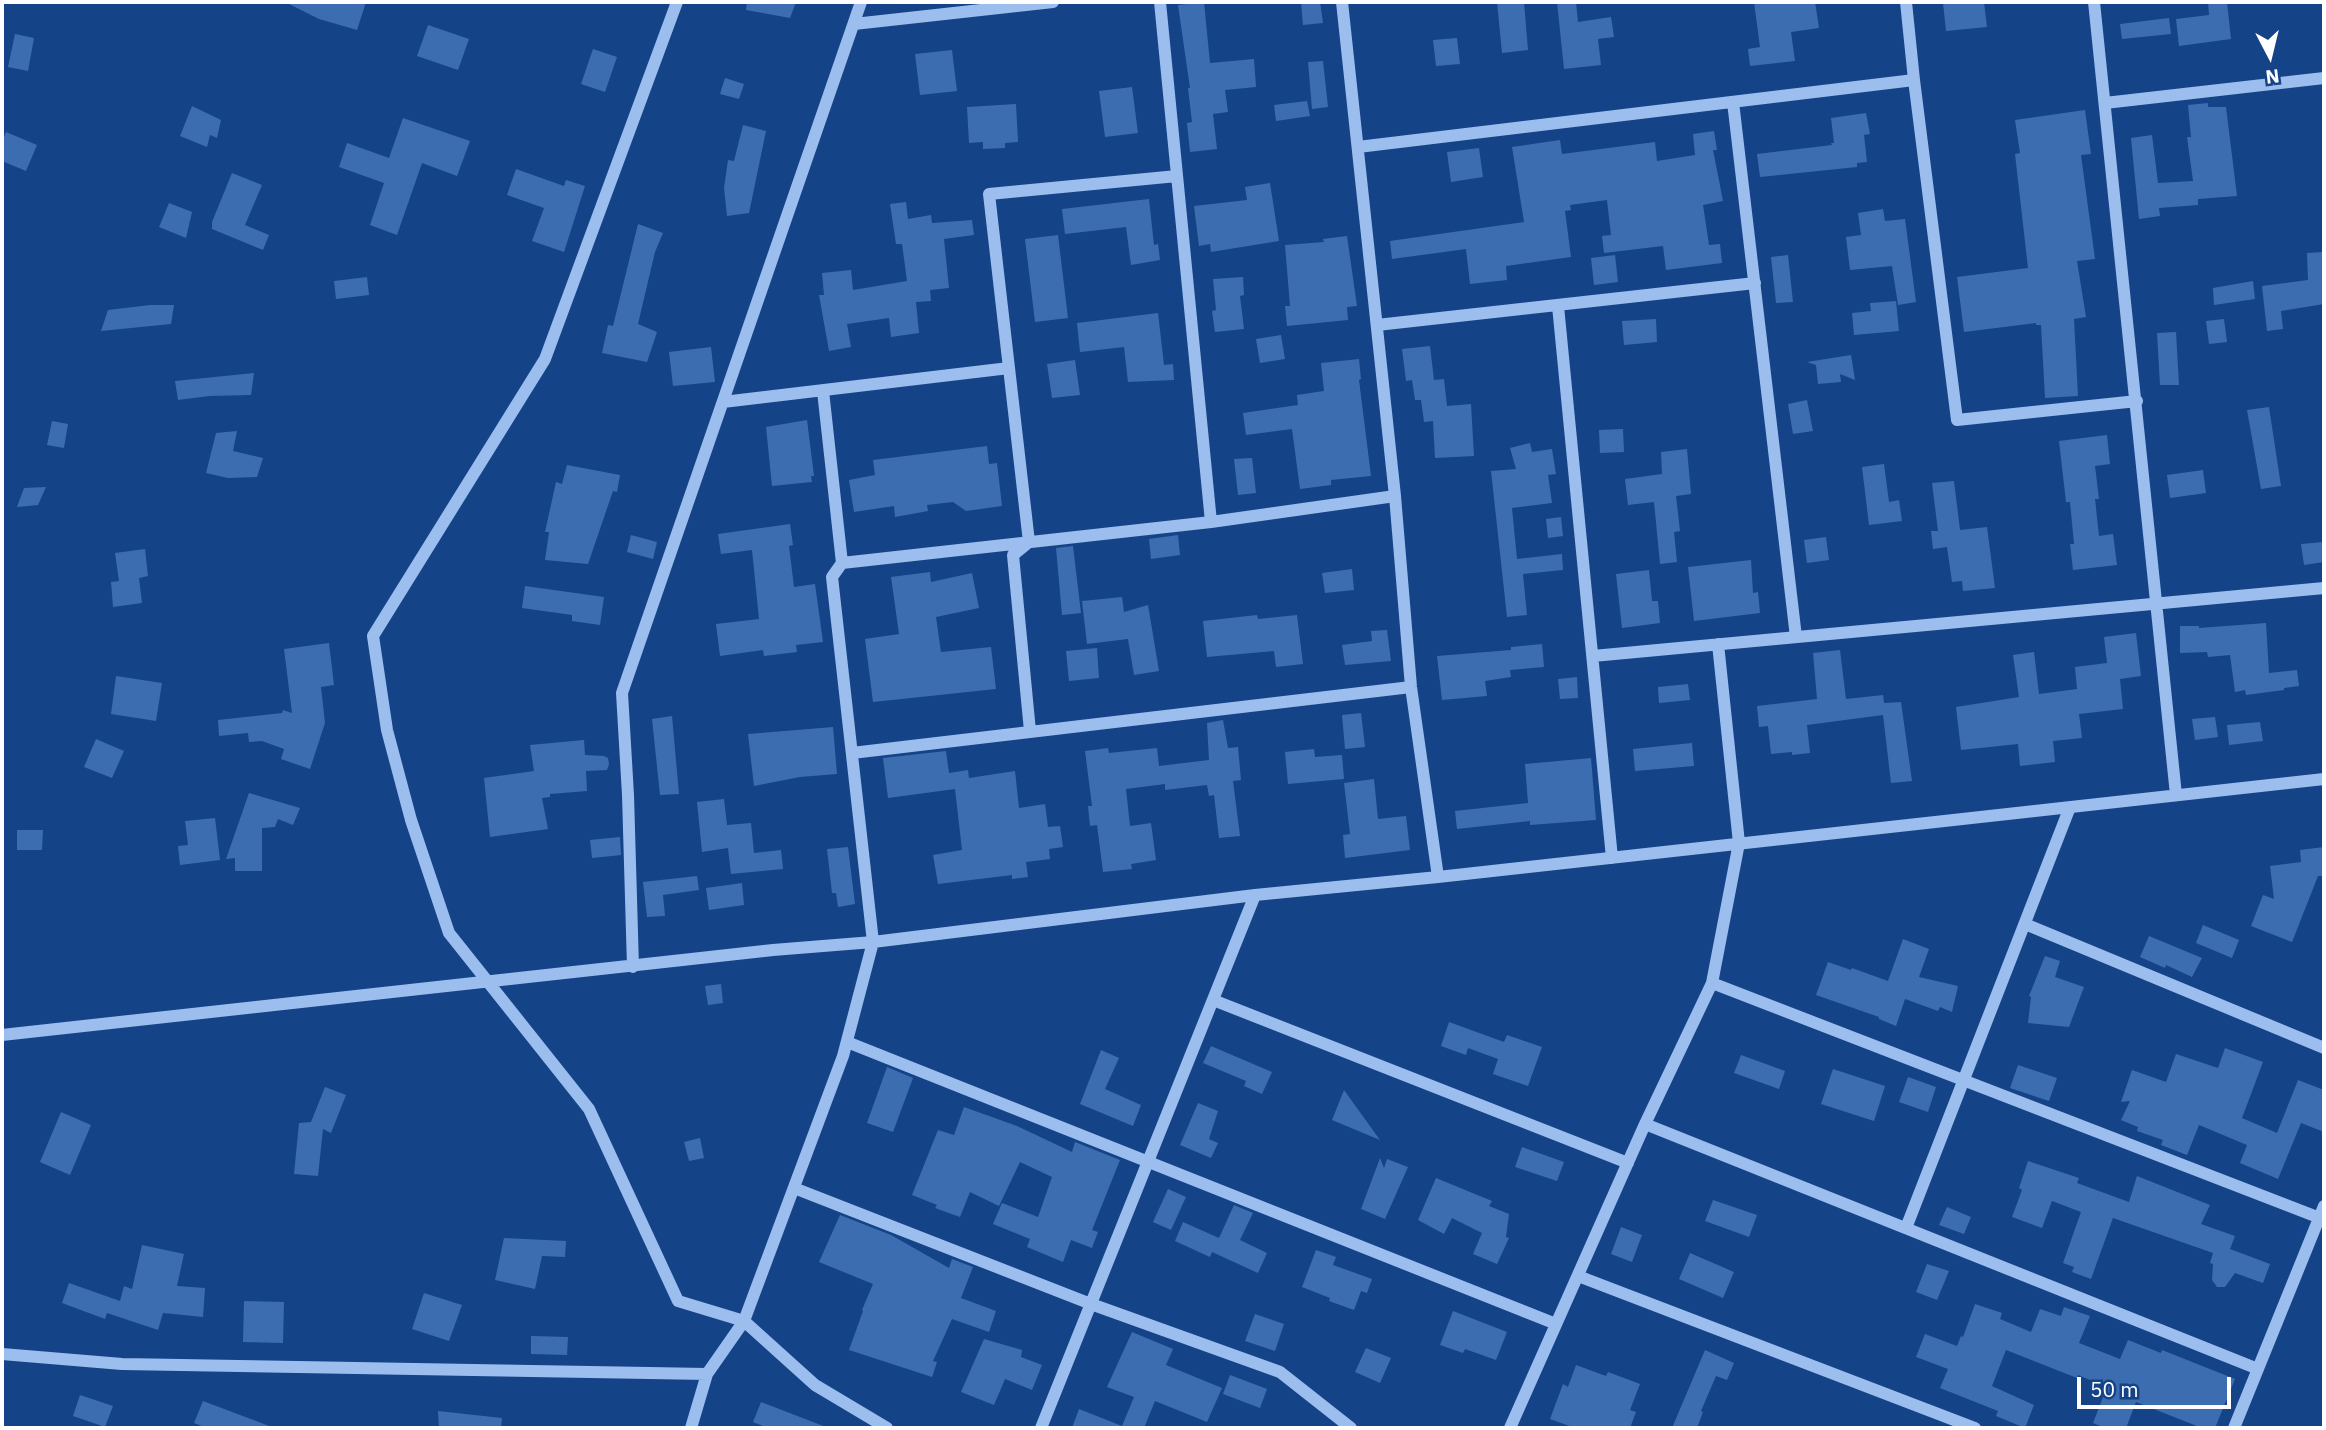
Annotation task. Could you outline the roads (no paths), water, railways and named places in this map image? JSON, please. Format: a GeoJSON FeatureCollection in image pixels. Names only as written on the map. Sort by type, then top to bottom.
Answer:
{"type":"FeatureCollection","features":[{"type":"Feature","properties":{"kind":"street"},"geometry":{"type":"LineString","coordinates":[[677,2],[545,359],[373,636],[387,730],[411,820],[449,933],[589,1109],[678,1301],[744,1321],[815,1385],[887,1428]]}},
{"type":"Feature","properties":{"kind":"street"},"geometry":{"type":"LineString","coordinates":[[633,967],[622,692],[861,2]]}},
{"type":"Feature","properties":{"kind":"street"},"geometry":{"type":"LineString","coordinates":[[854,24],[1053,2]]}},
{"type":"Feature","properties":{"kind":"street"},"geometry":{"type":"LineString","coordinates":[[1160,2],[1211,522]]}},
{"type":"Feature","properties":{"kind":"street"},"geometry":{"type":"LineString","coordinates":[[1342,2],[1395,496],[1411,687],[1438,877]]}},
{"type":"Feature","properties":{"kind":"street"},"geometry":{"type":"LineString","coordinates":[[1906,2],[1957,420],[2137,401]]}},
{"type":"Feature","properties":{"kind":"street"},"geometry":{"type":"LineString","coordinates":[[2094,2],[2176,795]]}},
{"type":"Feature","properties":{"kind":"street"},"geometry":{"type":"LineString","coordinates":[[2105,103],[2324,78]]}},
{"type":"Feature","properties":{"kind":"street"},"geometry":{"type":"LineString","coordinates":[[1358,147],[1914,80]]}},
{"type":"Feature","properties":{"kind":"street"},"geometry":{"type":"LineString","coordinates":[[1733,102],[1796,637]]}},
{"type":"Feature","properties":{"kind":"street"},"geometry":{"type":"LineString","coordinates":[[1030,542],[989,194],[1177,176]]}},
{"type":"Feature","properties":{"kind":"street"},"geometry":{"type":"LineString","coordinates":[[1377,325],[1755,283]]}},
{"type":"Feature","properties":{"kind":"street"},"geometry":{"type":"LineString","coordinates":[[1558,306],[1612,858]]}},
{"type":"Feature","properties":{"kind":"street"},"geometry":{"type":"LineString","coordinates":[[723,402],[1009,368]]}},
{"type":"Feature","properties":{"kind":"street"},"geometry":{"type":"LineString","coordinates":[[691,1428],[707,1374],[744,1321],[794,1188],[847,1042],[873,942],[832,577],[842,563],[823,391]]}},
{"type":"Feature","properties":{"kind":"street"},"geometry":{"type":"LineString","coordinates":[[842,563],[1211,522],[1395,496]]}},
{"type":"Feature","properties":{"kind":"street"},"geometry":{"type":"LineString","coordinates":[[1030,542],[1013,555],[1030,731]]}},
{"type":"Feature","properties":{"kind":"street"},"geometry":{"type":"LineString","coordinates":[[1593,656],[2324,588]]}},
{"type":"Feature","properties":{"kind":"street"},"geometry":{"type":"LineString","coordinates":[[1510,1428],[1645,1124],[1712,983],[1739,844],[1718,645]]}},
{"type":"Feature","properties":{"kind":"street"},"geometry":{"type":"LineString","coordinates":[[852,753],[1411,687]]}},
{"type":"Feature","properties":{"kind":"street"},"geometry":{"type":"LineString","coordinates":[[2,1035],[773,950],[873,942],[1255,895],[2324,779]]}},
{"type":"Feature","properties":{"kind":"street"},"geometry":{"type":"LineString","coordinates":[[1906,1228],[2070,807]]}},
{"type":"Feature","properties":{"kind":"street"},"geometry":{"type":"LineString","coordinates":[[1041,1428],[1255,895]]}},
{"type":"Feature","properties":{"kind":"street"},"geometry":{"type":"LineString","coordinates":[[2025,924],[2324,1048]]}},
{"type":"Feature","properties":{"kind":"street"},"geometry":{"type":"LineString","coordinates":[[1712,983],[1963,1082],[2322,1212],[2234,1428]]}},
{"type":"Feature","properties":{"kind":"street"},"geometry":{"type":"LineString","coordinates":[[1213,1000],[1628,1163]]}},
{"type":"Feature","properties":{"kind":"street"},"geometry":{"type":"LineString","coordinates":[[847,1042],[1556,1324]]}},
{"type":"Feature","properties":{"kind":"street"},"geometry":{"type":"LineString","coordinates":[[1645,1124],[2258,1369]]}},
{"type":"Feature","properties":{"kind":"street"},"geometry":{"type":"LineString","coordinates":[[794,1188],[1091,1304],[1280,1372],[1352,1428]]}},
{"type":"Feature","properties":{"kind":"street"},"geometry":{"type":"LineString","coordinates":[[1578,1276],[1975,1428]]}},
{"type":"Feature","properties":{"kind":"street"},"geometry":{"type":"LineString","coordinates":[[2,1354],[122,1364],[707,1374]]}}]}
